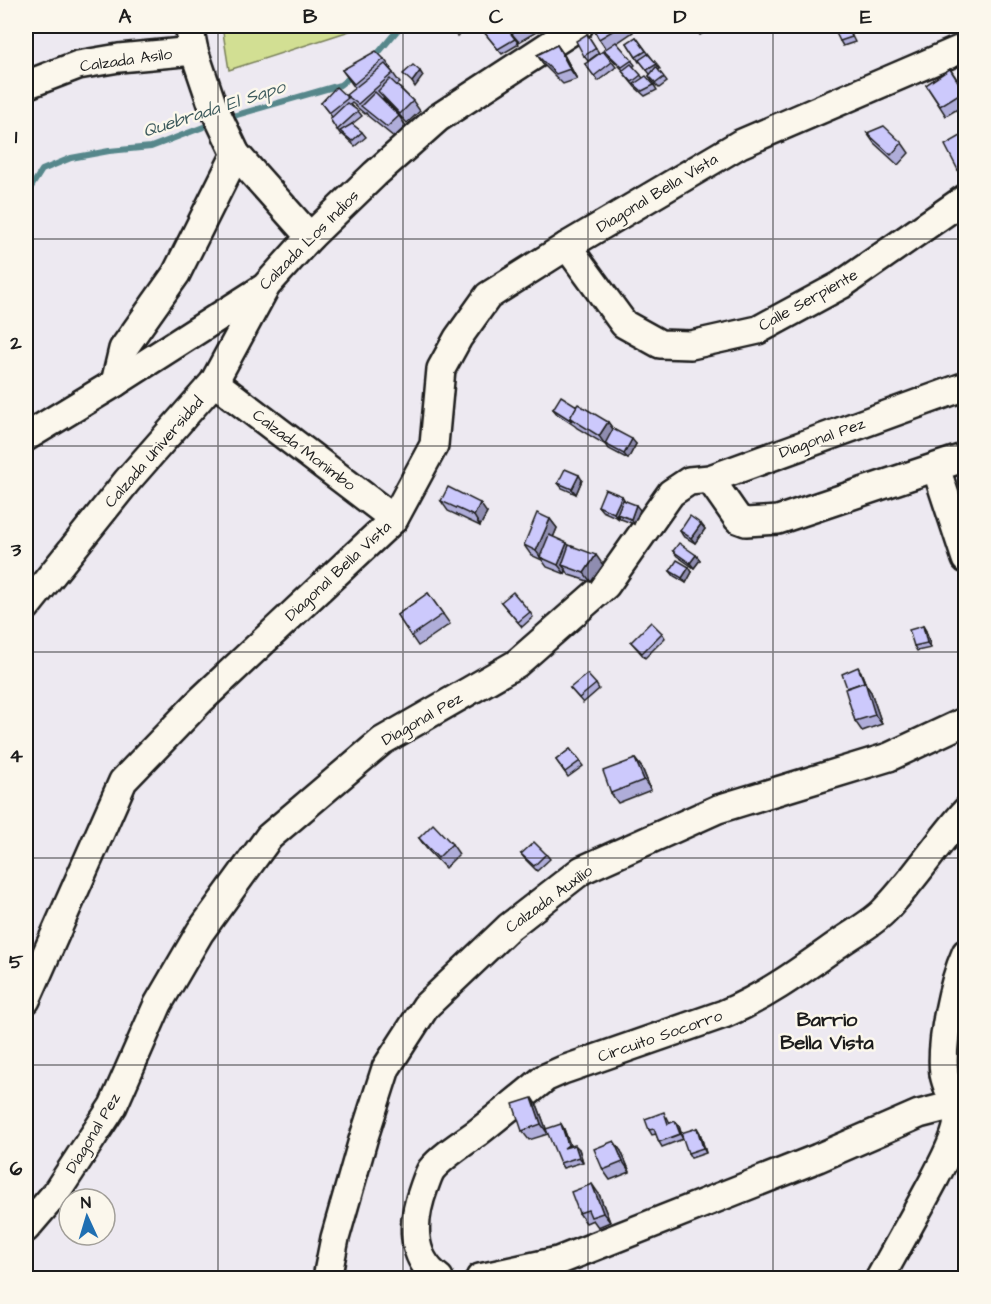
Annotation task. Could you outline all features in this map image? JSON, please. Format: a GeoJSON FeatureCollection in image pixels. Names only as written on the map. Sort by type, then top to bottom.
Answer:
{"type":"FeatureCollection","features":[{"type":"Feature","properties":{"kind":"street","name":"Calzada Los Indios"},"geometry":{"type":"LineString","coordinates":[[26,437],[116,383],[265,287],[309,237],[438,118],[579,26]]}},
{"type":"Feature","properties":{"kind":"street"},"geometry":{"type":"LineString","coordinates":[[191,38],[217,115],[236,154],[309,237]]}},
{"type":"Feature","properties":{"kind":"street","name":"Calzada Asilo"},"geometry":{"type":"LineString","coordinates":[[26,85],[78,65],[119,58],[191,38]]}},
{"type":"Feature","properties":{"kind":"street","name":"Diagonal Bella Vista"},"geometry":{"type":"LineString","coordinates":[[26,1000],[123,781],[201,700],[394,519],[434,445],[441,369],[458,338],[488,296],[567,246],[740,144],[966,47]]}},
{"type":"Feature","properties":{"kind":"street"},"geometry":{"type":"LineString","coordinates":[[116,383],[123,348],[176,274],[236,154]]}},
{"type":"Feature","properties":{"kind":"street","name":"Calle Serpiente"},"geometry":{"type":"LineString","coordinates":[[567,246],[624,324],[660,344],[691,345],[758,330],[841,285],[966,198]]}},
{"type":"Feature","properties":{"kind":"street","name":"Calzada Universidad"},"geometry":{"type":"LineString","coordinates":[[26,607],[127,481],[214,382],[265,287]]}},
{"type":"Feature","properties":{"kind":"street","name":"Calzada Monimbo"},"geometry":{"type":"LineString","coordinates":[[214,382],[394,519]]}},
{"type":"Feature","properties":{"kind":"street","name":"Diagonal Pez"},"geometry":{"type":"LineString","coordinates":[[26,1228],[56,1193],[112,1106],[158,1004],[200,932],[268,837],[382,741],[516,664],[606,585],[671,493],[689,481],[698,478],[710,479],[966,386]]}},
{"type":"Feature","properties":{"kind":"street"},"geometry":{"type":"LineString","coordinates":[[710,479],[738,519],[746,522],[778,519],[966,457]]}},
{"type":"Feature","properties":{"kind":"street"},"geometry":{"type":"LineString","coordinates":[[936,468],[966,559]]}},
{"type":"Feature","properties":{"kind":"street","name":"Calzada Auxilio"},"geometry":{"type":"LineString","coordinates":[[327,1278],[335,1238],[363,1140],[387,1068],[426,1006],[509,927],[582,870],[718,809],[889,757],[966,721]]}},
{"type":"Feature","properties":{"kind":"street","name":"Circuito Socorro"},"geometry":{"type":"LineString","coordinates":[[439,1278],[430,1272],[423,1262],[418,1251],[414,1227],[417,1206],[431,1171],[452,1151],[545,1078],[724,1014],[746,1005],[785,982],[883,913],[912,880],[966,810]]}},
{"type":"Feature","properties":{"kind":"street"},"geometry":{"type":"LineString","coordinates":[[880,1278],[951,1145],[957,1125],[960,1099],[945,1078],[943,1042],[956,982],[966,953]]}},
{"type":"Feature","properties":{"kind":"street"},"geometry":{"type":"LineString","coordinates":[[480,1278],[558,1261],[960,1099]]}},
{"type":"Feature","properties":{"kind":"green space"},"geometry":{"type":"Polygon","coordinates":[[[222,26],[365,26],[229,70],[222,26]]]}},
{"type":"Feature","properties":{"kind":"building"},"geometry":{"type":"Polygon","coordinates":[[[448,26],[463,26],[453,31],[448,26]]]}},
{"type":"Feature","properties":{"kind":"building"},"geometry":{"type":"Polygon","coordinates":[[[498,26],[505,26],[515,39],[498,49],[484,32],[498,26]]]}},
{"type":"Feature","properties":{"kind":"building"},"geometry":{"type":"Polygon","coordinates":[[[506,26],[524,26],[512,33],[506,26]]]}},
{"type":"Feature","properties":{"kind":"building"},"geometry":{"type":"Polygon","coordinates":[[[592,26],[621,26],[599,39],[592,26]]]}},
{"type":"Feature","properties":{"kind":"building"},"geometry":{"type":"Polygon","coordinates":[[[847,26],[852,37],[840,41],[834,29],[847,26]]]}},
{"type":"Feature","properties":{"kind":"building"},"geometry":{"type":"Polygon","coordinates":[[[587,34],[596,48],[584,56],[576,41],[587,34]]]}},
{"type":"Feature","properties":{"kind":"building"},"geometry":{"type":"Polygon","coordinates":[[[636,37],[646,51],[636,57],[627,43],[636,37]]]}},
{"type":"Feature","properties":{"kind":"building"},"geometry":{"type":"Polygon","coordinates":[[[616,42],[632,60],[622,67],[604,50],[616,42]]]}},
{"type":"Feature","properties":{"kind":"building"},"geometry":{"type":"Polygon","coordinates":[[[557,45],[570,69],[556,74],[537,55],[557,45]]]}},
{"type":"Feature","properties":{"kind":"building"},"geometry":{"type":"Polygon","coordinates":[[[376,51],[384,59],[354,84],[342,70],[376,51]]]}},
{"type":"Feature","properties":{"kind":"building"},"geometry":{"type":"Polygon","coordinates":[[[603,51],[612,62],[594,76],[585,64],[603,51]]]}},
{"type":"Feature","properties":{"kind":"building"},"geometry":{"type":"Polygon","coordinates":[[[648,54],[657,64],[647,70],[639,60],[648,54]]]}},
{"type":"Feature","properties":{"kind":"building"},"geometry":{"type":"Polygon","coordinates":[[[385,64],[393,73],[358,104],[346,95],[385,64]]]}},
{"type":"Feature","properties":{"kind":"building"},"geometry":{"type":"Polygon","coordinates":[[[631,64],[641,75],[632,82],[622,71],[631,64]]]}},
{"type":"Feature","properties":{"kind":"building"},"geometry":{"type":"Polygon","coordinates":[[[413,65],[420,71],[412,82],[403,74],[413,65]]]}},
{"type":"Feature","properties":{"kind":"building"},"geometry":{"type":"Polygon","coordinates":[[[656,67],[664,77],[656,83],[649,76],[656,67]]]}},
{"type":"Feature","properties":{"kind":"building"},"geometry":{"type":"Polygon","coordinates":[[[950,69],[964,91],[940,106],[926,85],[950,69]]]}},
{"type":"Feature","properties":{"kind":"building"},"geometry":{"type":"Polygon","coordinates":[[[646,76],[654,85],[642,91],[634,84],[646,76]]]}},
{"type":"Feature","properties":{"kind":"building"},"geometry":{"type":"Polygon","coordinates":[[[390,79],[413,101],[400,114],[378,91],[390,79]]]}},
{"type":"Feature","properties":{"kind":"building"},"geometry":{"type":"Polygon","coordinates":[[[336,87],[348,98],[329,113],[321,103],[336,87]]]}},
{"type":"Feature","properties":{"kind":"building"},"geometry":{"type":"Polygon","coordinates":[[[375,92],[399,116],[387,127],[361,106],[375,92]]]}},
{"type":"Feature","properties":{"kind":"building"},"geometry":{"type":"Polygon","coordinates":[[[347,103],[358,111],[337,130],[330,119],[347,103]]]}},
{"type":"Feature","properties":{"kind":"building"},"geometry":{"type":"Polygon","coordinates":[[[352,124],[362,132],[352,141],[340,131],[352,124]]]}},
{"type":"Feature","properties":{"kind":"building"},"geometry":{"type":"Polygon","coordinates":[[[884,126],[902,143],[891,155],[867,133],[884,126]]]}},
{"type":"Feature","properties":{"kind":"building"},"geometry":{"type":"Polygon","coordinates":[[[966,133],[966,166],[958,170],[945,145],[966,133]]]}},
{"type":"Feature","properties":{"kind":"building"},"geometry":{"type":"Polygon","coordinates":[[[561,396],[577,406],[570,418],[572,421],[553,409],[561,396]]]}},
{"type":"Feature","properties":{"kind":"building"},"geometry":{"type":"Polygon","coordinates":[[[578,404],[608,422],[599,436],[570,418],[578,404]]]}},
{"type":"Feature","properties":{"kind":"building"},"geometry":{"type":"Polygon","coordinates":[[[613,429],[632,439],[624,454],[605,444],[613,429]]]}},
{"type":"Feature","properties":{"kind":"building"},"geometry":{"type":"Polygon","coordinates":[[[565,469],[579,475],[572,489],[558,483],[565,469]]]}},
{"type":"Feature","properties":{"kind":"building"},"geometry":{"type":"Polygon","coordinates":[[[448,487],[480,503],[474,516],[441,501],[448,487]]]}},
{"type":"Feature","properties":{"kind":"building"},"geometry":{"type":"Polygon","coordinates":[[[605,489],[622,496],[614,513],[598,506],[605,489]]]}},
{"type":"Feature","properties":{"kind":"building"},"geometry":{"type":"Polygon","coordinates":[[[623,500],[636,505],[631,519],[617,514],[623,500]]]}},
{"type":"Feature","properties":{"kind":"building"},"geometry":{"type":"Polygon","coordinates":[[[537,513],[550,519],[536,551],[524,545],[537,513]]]}},
{"type":"Feature","properties":{"kind":"building"},"geometry":{"type":"Polygon","coordinates":[[[690,516],[701,524],[691,538],[680,531],[690,516]]]}},
{"type":"Feature","properties":{"kind":"building"},"geometry":{"type":"Polygon","coordinates":[[[549,535],[567,543],[558,565],[540,557],[549,535]]]}},
{"type":"Feature","properties":{"kind":"building"},"geometry":{"type":"Polygon","coordinates":[[[679,543],[696,555],[690,563],[673,551],[679,543]]]}},
{"type":"Feature","properties":{"kind":"building"},"geometry":{"type":"Polygon","coordinates":[[[569,545],[596,555],[584,573],[562,565],[569,545]]]}},
{"type":"Feature","properties":{"kind":"building"},"geometry":{"type":"Polygon","coordinates":[[[677,560],[689,567],[682,578],[670,571],[677,560]]]}},
{"type":"Feature","properties":{"kind":"building"},"geometry":{"type":"Polygon","coordinates":[[[513,592],[530,612],[518,622],[501,602],[513,592]]]}},
{"type":"Feature","properties":{"kind":"building"},"geometry":{"type":"Polygon","coordinates":[[[428,593],[443,614],[411,636],[397,615],[428,593]]]}},
{"type":"Feature","properties":{"kind":"building"},"geometry":{"type":"Polygon","coordinates":[[[651,622],[662,633],[642,653],[631,642],[651,622]]]}},
{"type":"Feature","properties":{"kind":"building"},"geometry":{"type":"Polygon","coordinates":[[[923,626],[927,643],[914,646],[909,630],[923,626]]]}},
{"type":"Feature","properties":{"kind":"building"},"geometry":{"type":"Polygon","coordinates":[[[858,667],[864,682],[847,688],[842,674],[858,667]]]}},
{"type":"Feature","properties":{"kind":"building"},"geometry":{"type":"Polygon","coordinates":[[[587,674],[596,684],[579,698],[570,688],[587,674]]]}},
{"type":"Feature","properties":{"kind":"building"},"geometry":{"type":"Polygon","coordinates":[[[865,682],[875,715],[855,721],[845,689],[865,682]]]}},
{"type":"Feature","properties":{"kind":"building"},"geometry":{"type":"Polygon","coordinates":[[[570,749],[580,761],[565,772],[556,760],[570,749]]]}},
{"type":"Feature","properties":{"kind":"building"},"geometry":{"type":"Polygon","coordinates":[[[635,759],[644,780],[611,793],[603,771],[635,759]]]}},
{"type":"Feature","properties":{"kind":"building"},"geometry":{"type":"Polygon","coordinates":[[[433,824],[452,844],[438,858],[419,838],[433,824]]]}},
{"type":"Feature","properties":{"kind":"building"},"geometry":{"type":"Polygon","coordinates":[[[534,842],[546,854],[534,866],[521,854],[534,842]]]}},
{"type":"Feature","properties":{"kind":"building"},"geometry":{"type":"Polygon","coordinates":[[[532,1098],[541,1124],[522,1131],[513,1104],[532,1098]]]}},
{"type":"Feature","properties":{"kind":"building"},"geometry":{"type":"Polygon","coordinates":[[[664,1112],[668,1124],[675,1121],[680,1134],[659,1142],[654,1129],[649,1130],[645,1119],[664,1112]]]}},
{"type":"Feature","properties":{"kind":"building"},"geometry":{"type":"Polygon","coordinates":[[[561,1124],[568,1145],[564,1148],[575,1145],[579,1157],[560,1163],[546,1129],[561,1124]]]}},
{"type":"Feature","properties":{"kind":"building"},"geometry":{"type":"Polygon","coordinates":[[[697,1128],[703,1148],[688,1153],[681,1133],[697,1128]]]}},
{"type":"Feature","properties":{"kind":"building"},"geometry":{"type":"Polygon","coordinates":[[[614,1141],[623,1162],[603,1170],[594,1149],[614,1141]]]}},
{"type":"Feature","properties":{"kind":"building"},"geometry":{"type":"Polygon","coordinates":[[[592,1184],[603,1213],[591,1217],[588,1210],[579,1213],[571,1192],[592,1184]]]}},
{"type":"Feature","properties":{"kind":"waterway","name":"Quebrada El Sapo"},"geometry":{"type":"LineString","coordinates":[[374,58],[401,26]]}},
{"type":"Feature","properties":{"kind":"waterway","name":"Quebrada El Sapo"},"geometry":{"type":"LineString","coordinates":[[226,118],[340,85],[354,74]]}},
{"type":"Feature","properties":{"kind":"waterway","name":"Quebrada El Sapo"},"geometry":{"type":"LineString","coordinates":[[26,195],[42,170],[71,158],[151,147],[214,123]]}},
{"type":"Feature","properties":{"kind":"district","name":"Barrio Bella Vista"},"geometry":{"type":"Point","coordinates":[827,1032]}}]}
